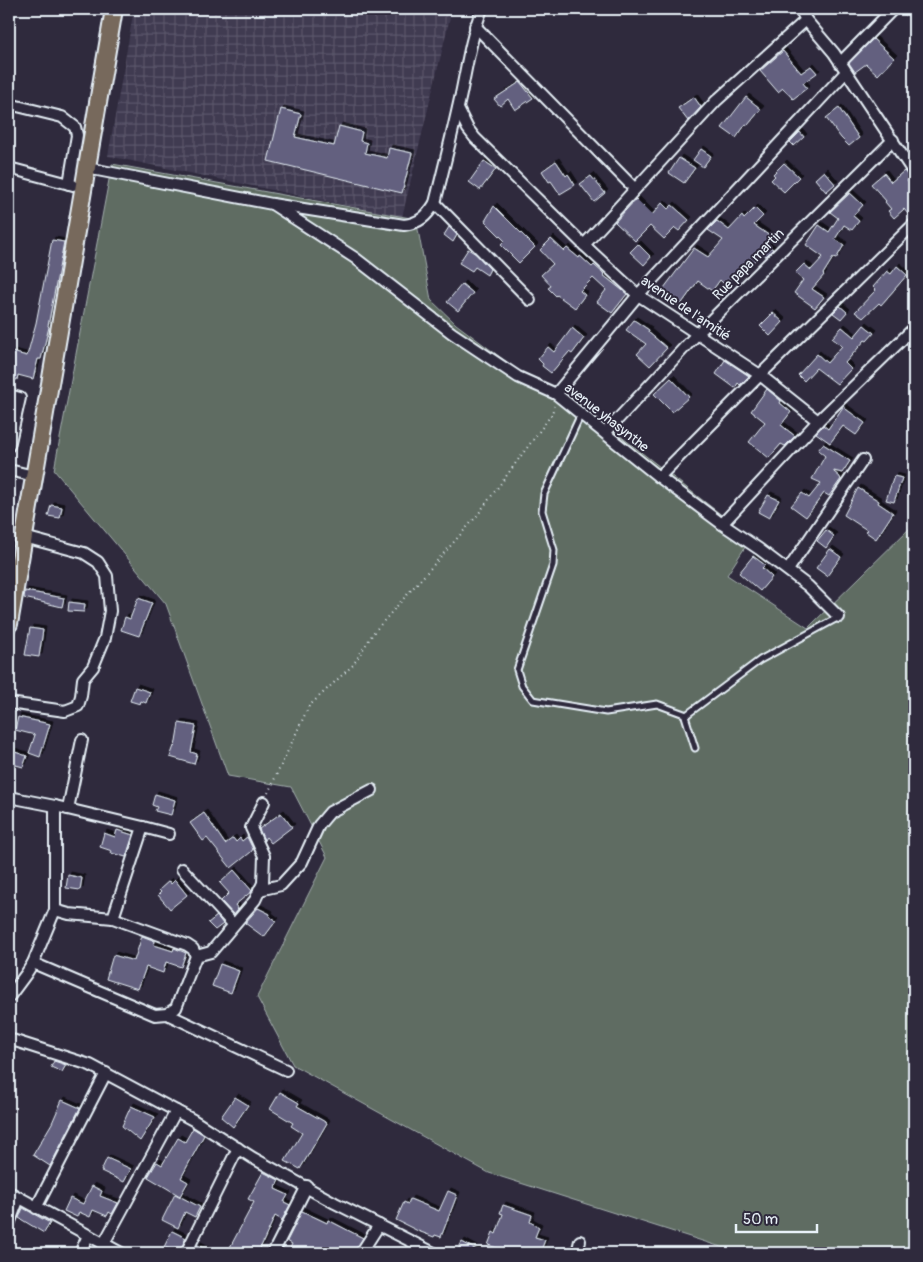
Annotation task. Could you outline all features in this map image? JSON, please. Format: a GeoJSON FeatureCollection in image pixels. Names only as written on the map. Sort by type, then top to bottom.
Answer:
{"type":"FeatureCollection","features":[{"type":"Feature","properties":{"kind":"highway"},"geometry":{"type":"LineString","coordinates":[[9,624],[34,476],[76,186],[87,168],[114,9]]}},
{"type":"Feature","properties":{"kind":"street"},"geometry":{"type":"LineString","coordinates":[[87,168],[272,204],[404,225],[420,220],[430,212],[435,203],[458,109],[475,26],[482,9]]}},
{"type":"Feature","properties":{"kind":"street"},"geometry":{"type":"LineString","coordinates":[[800,9],[806,20],[834,53],[914,173]]}},
{"type":"Feature","properties":{"kind":"street"},"geometry":{"type":"LineString","coordinates":[[840,63],[893,9]]}},
{"type":"Feature","properties":{"kind":"street"},"geometry":{"type":"LineString","coordinates":[[584,245],[634,188],[716,101],[806,20]]}},
{"type":"Feature","properties":{"kind":"street"},"geometry":{"type":"LineString","coordinates":[[475,26],[634,188]]}},
{"type":"Feature","properties":{"kind":"street"},"geometry":{"type":"LineString","coordinates":[[556,394],[638,294],[846,72]]}},
{"type":"Feature","properties":{"kind":"street"},"geometry":{"type":"LineString","coordinates":[[9,104],[62,117],[75,127],[77,134],[76,186],[9,168]]}},
{"type":"Feature","properties":{"kind":"street","name":"avenue de l'amitié"},"geometry":{"type":"LineString","coordinates":[[458,109],[475,138],[584,245],[638,294],[760,375],[818,422]]}},
{"type":"Feature","properties":{"kind":"street","name":"Rue papa martin"},"geometry":{"type":"LineString","coordinates":[[605,433],[698,333],[893,140]]}},
{"type":"Feature","properties":{"kind":"street"},"geometry":{"type":"LineString","coordinates":[[435,203],[530,300]]}},
{"type":"Feature","properties":{"kind":"street","name":"avenue yhasynthe"},"geometry":{"type":"LineString","coordinates":[[272,204],[356,258],[452,333],[510,372],[556,394],[659,477],[788,570],[808,586],[839,617]]}},
{"type":"Feature","properties":{"kind":"street"},"geometry":{"type":"LineString","coordinates":[[659,477],[914,224]]}},
{"type":"Feature","properties":{"kind":"street"},"geometry":{"type":"LineString","coordinates":[[722,524],[818,422],[914,328]]}},
{"type":"Feature","properties":{"kind":"street"},"geometry":{"type":"LineString","coordinates":[[9,395],[20,398],[9,446]]}},
{"type":"Feature","properties":{"kind":"street"},"geometry":{"type":"LineString","coordinates":[[788,570],[862,460]]}},
{"type":"Feature","properties":{"kind":"street"},"geometry":{"type":"LineString","coordinates":[[9,470],[34,476]]}},
{"type":"Feature","properties":{"kind":"street"},"geometry":{"type":"LineString","coordinates":[[9,703],[65,711],[78,706],[83,679],[93,667],[105,638],[110,612],[107,576],[98,562],[84,553],[24,537]]}},
{"type":"Feature","properties":{"kind":"street"},"geometry":{"type":"LineString","coordinates":[[68,809],[82,740]]}},
{"type":"Feature","properties":{"kind":"street"},"geometry":{"type":"LineString","coordinates":[[259,890],[281,885],[302,862],[319,825],[330,812],[372,790]]}},
{"type":"Feature","properties":{"kind":"street"},"geometry":{"type":"LineString","coordinates":[[9,797],[68,809],[169,834]]}},
{"type":"Feature","properties":{"kind":"street"},"geometry":{"type":"LineString","coordinates":[[196,956],[210,952],[255,900],[263,883],[264,856],[251,828],[264,802]]}},
{"type":"Feature","properties":{"kind":"street"},"geometry":{"type":"LineString","coordinates":[[9,997],[18,987],[33,963],[55,910],[55,806]]}},
{"type":"Feature","properties":{"kind":"street"},"geometry":{"type":"LineString","coordinates":[[113,918],[143,827]]}},
{"type":"Feature","properties":{"kind":"street"},"geometry":{"type":"LineString","coordinates":[[182,869],[233,924]]}},
{"type":"Feature","properties":{"kind":"street"},"geometry":{"type":"LineString","coordinates":[[33,963],[155,1015],[166,1014],[176,1008],[196,956],[193,949],[187,945],[113,918],[69,914],[55,910]]}},
{"type":"Feature","properties":{"kind":"street"},"geometry":{"type":"LineString","coordinates":[[166,1014],[286,1070]]}},
{"type":"Feature","properties":{"kind":"street"},"geometry":{"type":"LineString","coordinates":[[9,1039],[82,1062],[106,1073],[307,1186],[434,1253]]}},
{"type":"Feature","properties":{"kind":"street"},"geometry":{"type":"LineString","coordinates":[[36,1208],[106,1073]]}},
{"type":"Feature","properties":{"kind":"street"},"geometry":{"type":"LineString","coordinates":[[103,1245],[176,1111]]}},
{"type":"Feature","properties":{"kind":"street"},"geometry":{"type":"LineString","coordinates":[[186,1253],[238,1148]]}},
{"type":"Feature","properties":{"kind":"street"},"geometry":{"type":"LineString","coordinates":[[273,1253],[307,1186]]}},
{"type":"Feature","properties":{"kind":"street"},"geometry":{"type":"LineString","coordinates":[[9,1192],[103,1245],[121,1253]]}},
{"type":"Feature","properties":{"kind":"street"},"geometry":{"type":"LineString","coordinates":[[9,1224],[19,1198]]}},
{"type":"Feature","properties":{"kind":"street"},"geometry":{"type":"LineString","coordinates":[[361,1253],[379,1225]]}},
{"type":"Feature","properties":{"kind":"street"},"geometry":{"type":"LineString","coordinates":[[80,1253],[88,1236]]}},
{"type":"Feature","properties":{"kind":"street"},"geometry":{"type":"LineString","coordinates":[[577,1253],[580,1240]]}},
{"type":"Feature","properties":{"kind":"lane"},"geometry":{"type":"LineString","coordinates":[[582,414],[544,494],[542,511],[554,550],[553,565],[517,670],[522,686],[533,700],[606,712],[657,704],[687,715]]}},
{"type":"Feature","properties":{"kind":"lane"},"geometry":{"type":"LineString","coordinates":[[695,748],[685,716],[760,660],[839,617]]}},
{"type":"Feature","properties":{"kind":"path"},"geometry":{"type":"LineString","coordinates":[[264,802],[309,706],[353,665],[374,632],[476,518],[552,414],[556,394]]}},
{"type":"Feature","properties":{"kind":"shaded area"},"geometry":{"type":"Polygon","coordinates":[[[134,9],[452,9],[402,217],[108,156],[134,9]]]}},
{"type":"Feature","properties":{"kind":"green space"},"geometry":{"type":"Polygon","coordinates":[[[112,164],[416,219],[431,300],[456,324],[544,390],[578,403],[751,538],[727,575],[808,628],[914,524],[914,1253],[740,1253],[489,1173],[293,1065],[257,997],[327,857],[291,787],[228,776],[166,604],[54,470],[112,164]]]}},
{"type":"Feature","properties":{"kind":"building"},"geometry":{"type":"Polygon","coordinates":[[[900,9],[914,9],[914,22],[900,11],[900,9]]]}},
{"type":"Feature","properties":{"kind":"building"},"geometry":{"type":"Polygon","coordinates":[[[873,39],[894,58],[878,75],[866,64],[855,72],[849,63],[873,39]]]}},
{"type":"Feature","properties":{"kind":"building"},"geometry":{"type":"Polygon","coordinates":[[[783,51],[801,73],[811,66],[817,73],[803,83],[807,88],[793,99],[783,88],[778,92],[760,71],[783,51]]]}},
{"type":"Feature","properties":{"kind":"building"},"geometry":{"type":"Polygon","coordinates":[[[520,82],[533,98],[515,110],[508,99],[500,106],[494,99],[520,82]]]}},
{"type":"Feature","properties":{"kind":"building"},"geometry":{"type":"Polygon","coordinates":[[[694,97],[701,107],[688,121],[678,108],[694,97]]]}},
{"type":"Feature","properties":{"kind":"building"},"geometry":{"type":"Polygon","coordinates":[[[746,97],[761,109],[748,125],[746,124],[736,138],[722,128],[746,97]]]}},
{"type":"Feature","properties":{"kind":"building"},"geometry":{"type":"Polygon","coordinates":[[[839,108],[859,138],[849,146],[826,118],[839,108]]]}},
{"type":"Feature","properties":{"kind":"building"},"geometry":{"type":"Polygon","coordinates":[[[281,109],[301,114],[295,137],[334,146],[339,126],[362,132],[360,141],[367,143],[365,153],[387,158],[389,148],[412,153],[402,193],[268,161],[281,109]]]}},
{"type":"Feature","properties":{"kind":"building"},"geometry":{"type":"Polygon","coordinates":[[[800,132],[804,137],[794,146],[790,142],[800,132]]]}},
{"type":"Feature","properties":{"kind":"building"},"geometry":{"type":"Polygon","coordinates":[[[701,149],[711,156],[703,167],[693,160],[701,149]]]}},
{"type":"Feature","properties":{"kind":"building"},"geometry":{"type":"Polygon","coordinates":[[[679,158],[695,168],[684,183],[669,173],[679,158]]]}},
{"type":"Feature","properties":{"kind":"building"},"geometry":{"type":"Polygon","coordinates":[[[484,161],[496,169],[480,190],[469,182],[484,161]]]}},
{"type":"Feature","properties":{"kind":"building"},"geometry":{"type":"Polygon","coordinates":[[[556,161],[575,185],[560,194],[542,171],[556,161]]]}},
{"type":"Feature","properties":{"kind":"building"},"geometry":{"type":"Polygon","coordinates":[[[784,163],[799,177],[784,192],[771,180],[775,176],[773,174],[784,163]]]}},
{"type":"Feature","properties":{"kind":"building"},"geometry":{"type":"Polygon","coordinates":[[[824,171],[835,184],[826,192],[815,179],[824,171]]]}},
{"type":"Feature","properties":{"kind":"building"},"geometry":{"type":"Polygon","coordinates":[[[904,171],[910,178],[907,181],[914,189],[914,217],[911,218],[904,209],[894,218],[888,211],[891,209],[886,201],[871,184],[884,173],[891,182],[904,171]]]}},
{"type":"Feature","properties":{"kind":"building"},"geometry":{"type":"Polygon","coordinates":[[[591,176],[605,193],[594,202],[580,184],[591,176]]]}},
{"type":"Feature","properties":{"kind":"building"},"geometry":{"type":"Polygon","coordinates":[[[850,193],[863,205],[853,216],[859,221],[852,230],[844,225],[835,239],[844,245],[836,259],[833,258],[824,275],[812,289],[824,297],[815,308],[794,293],[803,280],[795,273],[804,264],[811,270],[823,257],[806,245],[819,225],[829,232],[838,218],[830,212],[850,193]]]}},
{"type":"Feature","properties":{"kind":"building"},"geometry":{"type":"Polygon","coordinates":[[[636,199],[652,215],[662,203],[668,209],[672,205],[689,220],[679,231],[675,228],[664,239],[650,226],[635,241],[615,222],[636,199]]]}},
{"type":"Feature","properties":{"kind":"building"},"geometry":{"type":"Polygon","coordinates":[[[494,206],[535,247],[519,263],[501,245],[505,241],[485,221],[494,206]]]}},
{"type":"Feature","properties":{"kind":"building"},"geometry":{"type":"Polygon","coordinates":[[[755,208],[763,216],[754,225],[770,236],[765,244],[773,249],[766,256],[762,253],[740,275],[737,272],[725,285],[720,280],[712,291],[698,281],[680,306],[661,292],[694,248],[708,257],[723,240],[708,230],[717,221],[729,230],[742,216],[744,219],[755,208]]]}},
{"type":"Feature","properties":{"kind":"building"},"geometry":{"type":"Polygon","coordinates":[[[449,227],[457,235],[453,242],[444,235],[449,227]]]}},
{"type":"Feature","properties":{"kind":"building"},"geometry":{"type":"Polygon","coordinates":[[[551,239],[564,251],[567,248],[592,267],[594,265],[603,275],[627,294],[612,313],[597,302],[606,290],[593,278],[580,291],[585,295],[575,308],[556,296],[548,288],[551,286],[541,275],[553,264],[540,250],[551,239]]]}},
{"type":"Feature","properties":{"kind":"building"},"geometry":{"type":"Polygon","coordinates":[[[52,240],[64,242],[49,327],[41,359],[38,359],[33,379],[18,375],[17,380],[9,378],[9,364],[12,352],[27,356],[36,323],[52,240]]]}},
{"type":"Feature","properties":{"kind":"building"},"geometry":{"type":"Polygon","coordinates":[[[638,244],[651,257],[644,265],[630,252],[638,244]]]}},
{"type":"Feature","properties":{"kind":"building"},"geometry":{"type":"Polygon","coordinates":[[[468,249],[476,254],[490,269],[487,275],[475,267],[472,271],[459,263],[468,249]]]}},
{"type":"Feature","properties":{"kind":"building"},"geometry":{"type":"Polygon","coordinates":[[[897,266],[907,275],[881,305],[879,303],[863,318],[855,312],[876,290],[873,287],[887,271],[891,274],[897,266]]]}},
{"type":"Feature","properties":{"kind":"building"},"geometry":{"type":"Polygon","coordinates":[[[462,284],[473,293],[458,311],[447,302],[462,284]]]}},
{"type":"Feature","properties":{"kind":"building"},"geometry":{"type":"Polygon","coordinates":[[[840,306],[847,312],[841,319],[833,313],[840,306]]]}},
{"type":"Feature","properties":{"kind":"building"},"geometry":{"type":"Polygon","coordinates":[[[773,313],[783,322],[770,336],[760,326],[773,313]]]}},
{"type":"Feature","properties":{"kind":"building"},"geometry":{"type":"Polygon","coordinates":[[[634,320],[649,330],[648,332],[667,348],[650,366],[637,354],[646,344],[626,330],[634,320]]]}},
{"type":"Feature","properties":{"kind":"building"},"geometry":{"type":"Polygon","coordinates":[[[864,325],[874,333],[867,341],[865,340],[845,363],[851,369],[837,384],[816,368],[804,381],[798,375],[817,354],[827,363],[842,346],[832,338],[842,327],[854,337],[864,325]]]}},
{"type":"Feature","properties":{"kind":"building"},"geometry":{"type":"Polygon","coordinates":[[[572,328],[584,338],[572,354],[569,352],[551,373],[542,366],[543,364],[538,359],[548,347],[554,352],[572,328]]]}},
{"type":"Feature","properties":{"kind":"building"},"geometry":{"type":"Polygon","coordinates":[[[725,360],[749,376],[740,385],[738,383],[735,388],[716,374],[725,360]]]}},
{"type":"Feature","properties":{"kind":"building"},"geometry":{"type":"Polygon","coordinates":[[[671,378],[689,397],[672,412],[654,394],[671,378]]]}},
{"type":"Feature","properties":{"kind":"building"},"geometry":{"type":"Polygon","coordinates":[[[767,389],[791,412],[781,425],[795,436],[785,446],[781,444],[769,458],[749,442],[765,422],[751,411],[767,389]]]}},
{"type":"Feature","properties":{"kind":"building"},"geometry":{"type":"Polygon","coordinates":[[[843,407],[865,423],[856,435],[843,426],[830,443],[816,433],[823,425],[828,429],[843,407]]]}},
{"type":"Feature","properties":{"kind":"building"},"geometry":{"type":"Polygon","coordinates":[[[823,444],[850,461],[842,473],[834,471],[841,479],[829,496],[824,493],[806,517],[791,506],[802,493],[809,498],[821,483],[812,479],[825,456],[818,450],[823,444]]]}},
{"type":"Feature","properties":{"kind":"building"},"geometry":{"type":"Polygon","coordinates":[[[894,476],[902,478],[894,502],[886,500],[894,476]]]}},
{"type":"Feature","properties":{"kind":"building"},"geometry":{"type":"Polygon","coordinates":[[[858,488],[879,501],[878,503],[893,513],[876,539],[866,532],[867,530],[844,515],[858,488]]]}},
{"type":"Feature","properties":{"kind":"building"},"geometry":{"type":"Polygon","coordinates":[[[768,495],[779,500],[769,518],[758,512],[768,495]]]}},
{"type":"Feature","properties":{"kind":"building"},"geometry":{"type":"Polygon","coordinates":[[[51,505],[62,507],[60,518],[48,516],[51,505]]]}},
{"type":"Feature","properties":{"kind":"building"},"geometry":{"type":"Polygon","coordinates":[[[826,530],[834,536],[826,548],[817,541],[826,530]]]}},
{"type":"Feature","properties":{"kind":"building"},"geometry":{"type":"Polygon","coordinates":[[[830,549],[841,557],[827,576],[816,568],[830,549]]]}},
{"type":"Feature","properties":{"kind":"building"},"geometry":{"type":"Polygon","coordinates":[[[753,556],[765,565],[762,568],[772,577],[760,591],[739,573],[753,556]]]}},
{"type":"Feature","properties":{"kind":"building"},"geometry":{"type":"Polygon","coordinates":[[[25,591],[64,598],[62,607],[24,598],[25,591]]]}},
{"type":"Feature","properties":{"kind":"building"},"geometry":{"type":"Polygon","coordinates":[[[138,598],[152,603],[139,636],[121,630],[125,617],[130,619],[138,598]]]}},
{"type":"Feature","properties":{"kind":"building"},"geometry":{"type":"Polygon","coordinates":[[[69,602],[85,604],[84,612],[68,611],[69,602]]]}},
{"type":"Feature","properties":{"kind":"building"},"geometry":{"type":"Polygon","coordinates":[[[30,628],[43,630],[39,657],[25,655],[30,628]]]}},
{"type":"Feature","properties":{"kind":"building"},"geometry":{"type":"Polygon","coordinates":[[[135,687],[150,692],[146,703],[141,701],[140,704],[130,701],[135,687]]]}},
{"type":"Feature","properties":{"kind":"building"},"geometry":{"type":"Polygon","coordinates":[[[18,717],[50,724],[40,757],[29,753],[35,735],[15,730],[18,717]]]}},
{"type":"Feature","properties":{"kind":"building"},"geometry":{"type":"Polygon","coordinates":[[[179,723],[196,726],[191,752],[197,754],[194,764],[170,757],[175,747],[179,723]]]}},
{"type":"Feature","properties":{"kind":"building"},"geometry":{"type":"Polygon","coordinates":[[[9,750],[27,756],[23,767],[9,763],[9,750]]]}},
{"type":"Feature","properties":{"kind":"building"},"geometry":{"type":"Polygon","coordinates":[[[155,794],[175,800],[171,815],[155,811],[157,807],[152,805],[155,794]]]}},
{"type":"Feature","properties":{"kind":"building"},"geometry":{"type":"Polygon","coordinates":[[[204,813],[225,844],[233,838],[236,842],[240,838],[242,841],[247,837],[253,849],[231,868],[207,838],[203,841],[190,823],[204,813]]]}},
{"type":"Feature","properties":{"kind":"building"},"geometry":{"type":"Polygon","coordinates":[[[281,813],[292,827],[271,843],[266,837],[264,840],[259,829],[281,813]]]}},
{"type":"Feature","properties":{"kind":"building"},"geometry":{"type":"Polygon","coordinates":[[[117,830],[133,835],[126,857],[111,853],[112,851],[100,847],[104,833],[115,837],[117,830]]]}},
{"type":"Feature","properties":{"kind":"building"},"geometry":{"type":"Polygon","coordinates":[[[234,870],[252,891],[235,905],[238,909],[233,914],[221,901],[229,893],[220,883],[234,870]]]}},
{"type":"Feature","properties":{"kind":"building"},"geometry":{"type":"Polygon","coordinates":[[[68,875],[82,878],[80,890],[66,888],[68,875]]]}},
{"type":"Feature","properties":{"kind":"building"},"geometry":{"type":"Polygon","coordinates":[[[175,880],[187,895],[170,909],[158,895],[161,892],[159,890],[169,881],[171,884],[175,880]]]}},
{"type":"Feature","properties":{"kind":"building"},"geometry":{"type":"Polygon","coordinates":[[[258,908],[270,914],[269,916],[276,921],[264,937],[245,923],[258,908]]]}},
{"type":"Feature","properties":{"kind":"building"},"geometry":{"type":"Polygon","coordinates":[[[217,916],[223,924],[215,930],[208,923],[217,916]]]}},
{"type":"Feature","properties":{"kind":"building"},"geometry":{"type":"Polygon","coordinates":[[[142,936],[155,941],[154,945],[173,951],[174,948],[186,953],[181,967],[166,962],[163,973],[146,967],[138,989],[106,979],[113,955],[134,961],[142,936]]]}},
{"type":"Feature","properties":{"kind":"building"},"geometry":{"type":"Polygon","coordinates":[[[220,964],[239,971],[231,993],[212,986],[220,964]]]}},
{"type":"Feature","properties":{"kind":"building"},"geometry":{"type":"Polygon","coordinates":[[[54,1061],[66,1065],[62,1072],[51,1067],[54,1061]]]}},
{"type":"Feature","properties":{"kind":"building"},"geometry":{"type":"Polygon","coordinates":[[[280,1092],[299,1103],[297,1106],[327,1123],[300,1169],[285,1161],[302,1133],[291,1126],[293,1123],[270,1109],[280,1092]]]}},
{"type":"Feature","properties":{"kind":"building"},"geometry":{"type":"Polygon","coordinates":[[[235,1097],[248,1105],[233,1127],[221,1117],[235,1097]]]}},
{"type":"Feature","properties":{"kind":"building"},"geometry":{"type":"Polygon","coordinates":[[[62,1100],[80,1108],[50,1166],[33,1155],[52,1123],[62,1100]]]}},
{"type":"Feature","properties":{"kind":"building"},"geometry":{"type":"Polygon","coordinates":[[[131,1106],[155,1117],[140,1141],[122,1126],[131,1106]]]}},
{"type":"Feature","properties":{"kind":"building"},"geometry":{"type":"Polygon","coordinates":[[[193,1128],[204,1135],[181,1178],[188,1182],[180,1196],[148,1177],[157,1162],[162,1165],[178,1138],[185,1142],[193,1128]]]}},
{"type":"Feature","properties":{"kind":"building"},"geometry":{"type":"Polygon","coordinates":[[[107,1158],[131,1169],[124,1182],[101,1171],[107,1158]]]}},
{"type":"Feature","properties":{"kind":"building"},"geometry":{"type":"Polygon","coordinates":[[[263,1172],[279,1180],[275,1189],[288,1195],[284,1202],[290,1205],[282,1220],[275,1216],[258,1253],[227,1253],[254,1202],[248,1199],[263,1172]]]}},
{"type":"Feature","properties":{"kind":"building"},"geometry":{"type":"Polygon","coordinates":[[[92,1186],[102,1191],[100,1196],[118,1203],[112,1214],[109,1212],[107,1216],[93,1210],[90,1217],[79,1212],[77,1217],[64,1211],[70,1198],[83,1204],[92,1186]]]}},
{"type":"Feature","properties":{"kind":"building"},"geometry":{"type":"Polygon","coordinates":[[[448,1191],[457,1195],[441,1237],[435,1235],[434,1237],[418,1231],[396,1220],[404,1202],[408,1204],[410,1199],[439,1211],[448,1191]]]}},
{"type":"Feature","properties":{"kind":"building"},"geometry":{"type":"Polygon","coordinates":[[[175,1194],[200,1207],[195,1217],[185,1212],[178,1228],[162,1220],[175,1194]]]}},
{"type":"Feature","properties":{"kind":"building"},"geometry":{"type":"Polygon","coordinates":[[[503,1205],[532,1215],[530,1222],[539,1227],[535,1237],[545,1240],[540,1253],[512,1253],[488,1245],[493,1232],[496,1234],[503,1214],[500,1213],[503,1205]]]}},
{"type":"Feature","properties":{"kind":"building"},"geometry":{"type":"Polygon","coordinates":[[[23,1208],[50,1223],[44,1233],[19,1218],[23,1208]]]}},
{"type":"Feature","properties":{"kind":"building"},"geometry":{"type":"Polygon","coordinates":[[[302,1211],[327,1223],[328,1220],[363,1238],[354,1253],[288,1253],[292,1244],[287,1241],[302,1211]]]}},
{"type":"Feature","properties":{"kind":"building"},"geometry":{"type":"Polygon","coordinates":[[[172,1231],[186,1238],[180,1250],[176,1248],[174,1251],[164,1247],[172,1231]]]}},
{"type":"Feature","properties":{"kind":"building"},"geometry":{"type":"Polygon","coordinates":[[[462,1242],[482,1253],[456,1253],[462,1242]]]}},
{"type":"Feature","properties":{"kind":"building"},"geometry":{"type":"Polygon","coordinates":[[[198,1245],[214,1253],[194,1253],[198,1245]]]}}]}
